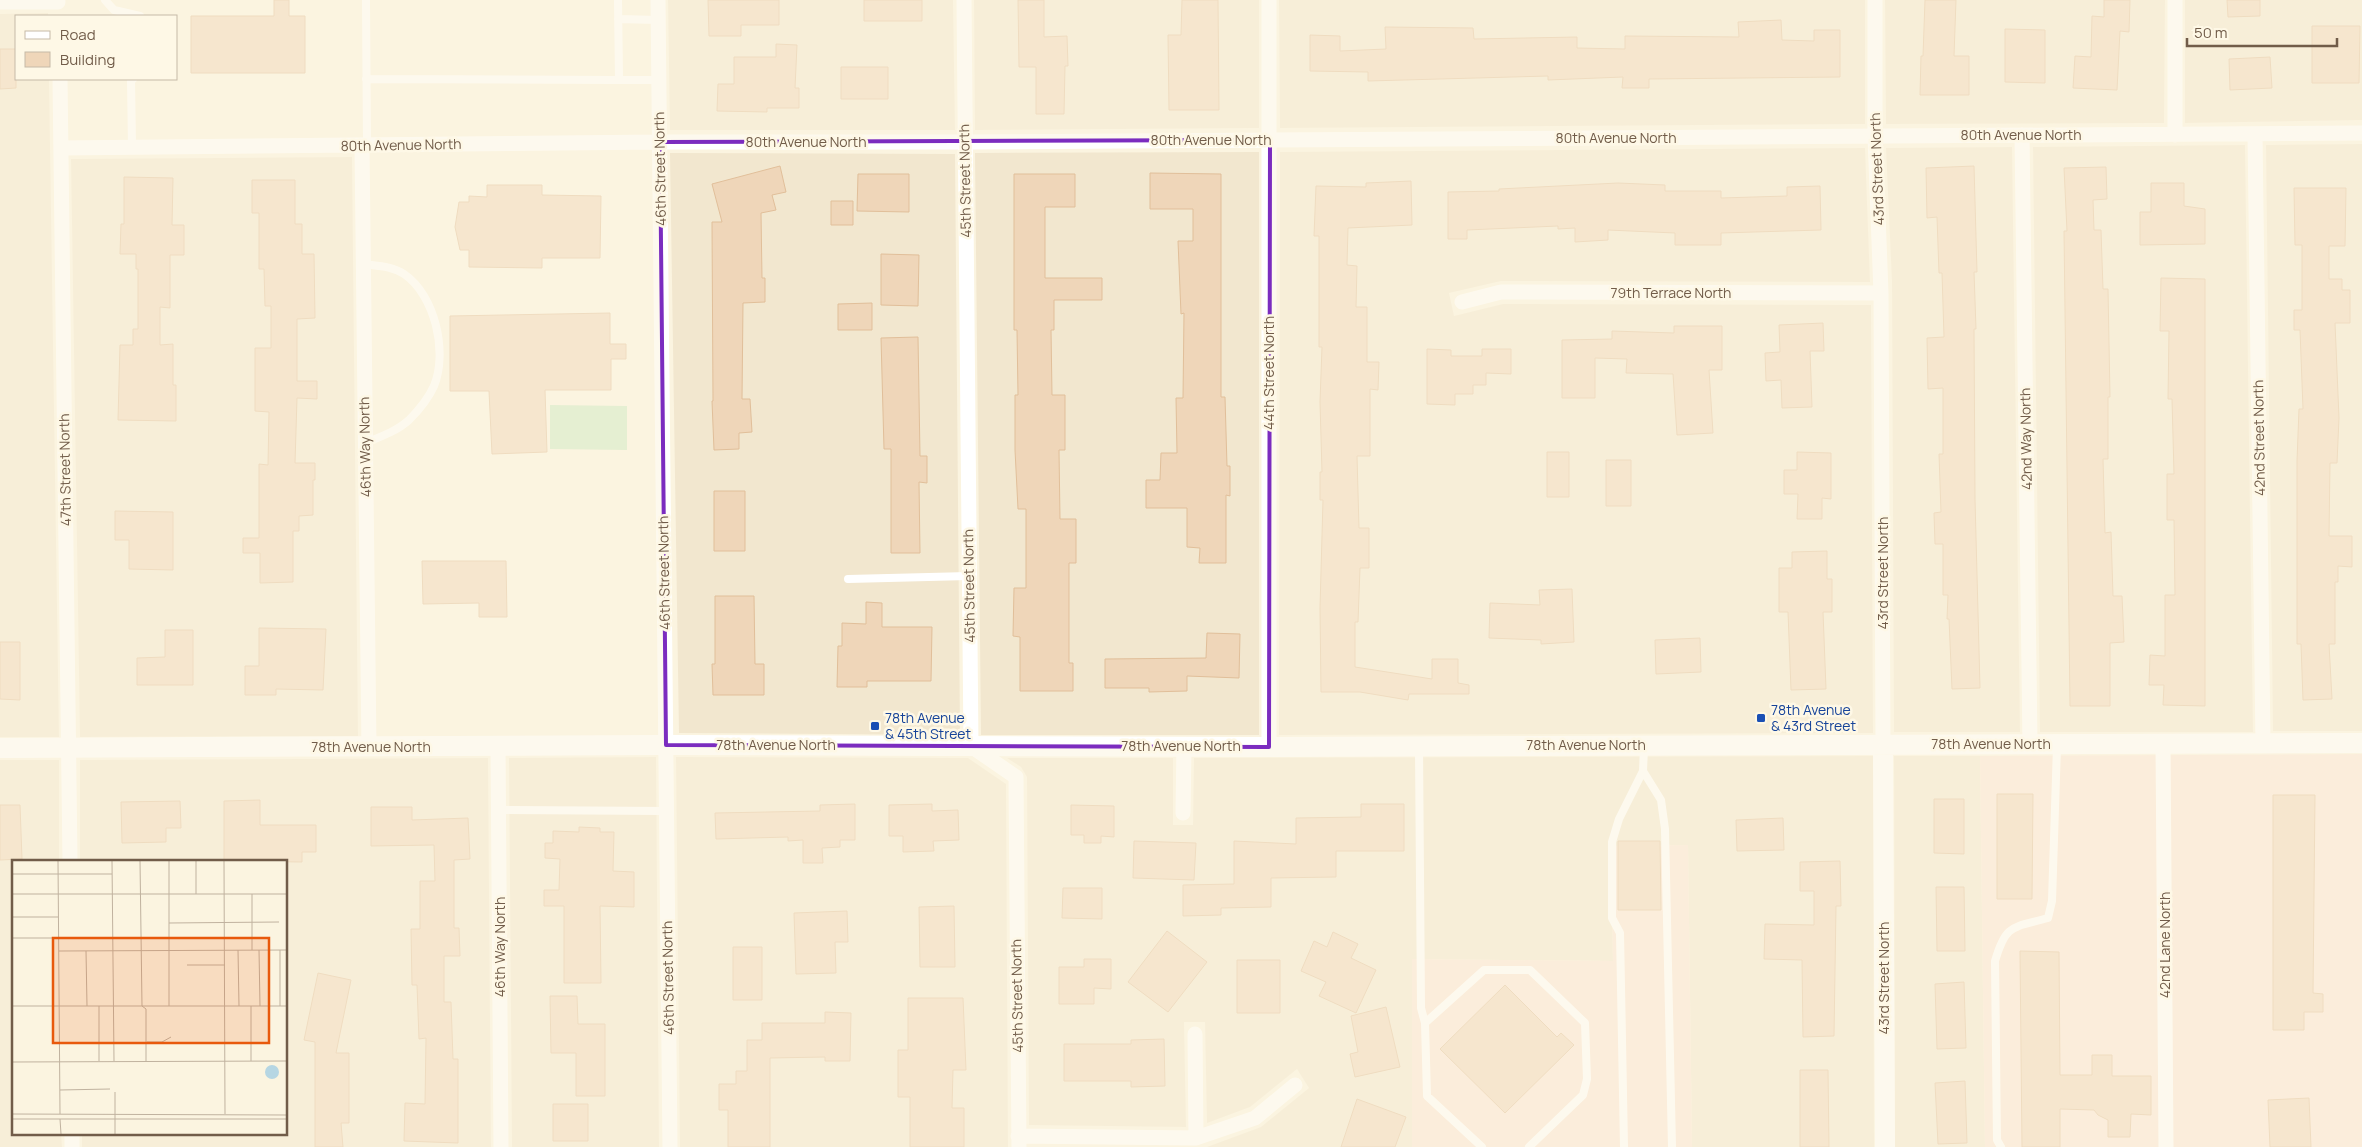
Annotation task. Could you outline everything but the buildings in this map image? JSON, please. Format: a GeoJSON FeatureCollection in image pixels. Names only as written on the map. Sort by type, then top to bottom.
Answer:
{"type":"FeatureCollection","features":[{"type":"Feature","properties":{"kind":"street","name":"46th Street North"},"geometry":{"type":"LineString","coordinates":[[658,0],[670,1147]]}},
{"type":"Feature","properties":{"kind":"street","name":"45th Street North"},"geometry":{"type":"LineString","coordinates":[[964,0],[971,746],[1016,777],[1018,1142]]}},
{"type":"Feature","properties":{"kind":"street","name":"44th Street North"},"geometry":{"type":"LineString","coordinates":[[1269,0],[1269,746]]}},
{"type":"Feature","properties":{"kind":"street","name":"43rd Street North"},"geometry":{"type":"LineString","coordinates":[[1875,0],[1875,136],[1881,293],[1885,1147]]}},
{"type":"Feature","properties":{"kind":"street"},"geometry":{"type":"LineString","coordinates":[[2175,0],[2175,135]]}},
{"type":"Feature","properties":{"kind":"street"},"geometry":{"type":"LineString","coordinates":[[0,2],[58,6]]}},
{"type":"Feature","properties":{"kind":"street","name":"47th Street North"},"geometry":{"type":"LineString","coordinates":[[60,80],[70,860]]}},
{"type":"Feature","properties":{"kind":"street","name":"80th Avenue North"},"geometry":{"type":"LineString","coordinates":[[61,148],[660,142],[965,142],[2362,133]]}},
{"type":"Feature","properties":{"kind":"street","name":"42nd Street North"},"geometry":{"type":"LineString","coordinates":[[2255,134],[2263,743]]}},
{"type":"Feature","properties":{"kind":"street","name":"42nd Way North"},"geometry":{"type":"LineString","coordinates":[[2022,135],[2030,744]]}},
{"type":"Feature","properties":{"kind":"street","name":"46th Way North"},"geometry":{"type":"LineString","coordinates":[[364,146],[363,264],[368,748]]}},
{"type":"Feature","properties":{"kind":"street","name":"79th Terrace North"},"geometry":{"type":"LineString","coordinates":[[1462,302],[1501,292],[1881,293]]}},
{"type":"Feature","properties":{"kind":"street","name":"42nd Lane North"},"geometry":{"type":"LineString","coordinates":[[2163,743],[2166,1147]]}},
{"type":"Feature","properties":{"kind":"street","name":"78th Avenue North"},"geometry":{"type":"LineString","coordinates":[[0,748],[368,748],[666,745],[1419,746],[2362,743]]}},
{"type":"Feature","properties":{"kind":"street","name":"46th Way North"},"geometry":{"type":"LineString","coordinates":[[498,746],[501,1147]]}},
{"type":"Feature","properties":{"kind":"street"},"geometry":{"type":"LineString","coordinates":[[1183,813],[1184,746]]}},
{"type":"Feature","properties":{"kind":"street"},"geometry":{"type":"LineString","coordinates":[[1195,1034],[1196,1138]]}},
{"type":"Feature","properties":{"kind":"street"},"geometry":{"type":"LineString","coordinates":[[1018,1142],[1196,1138],[1255,1118],[1295,1085]]}},
{"type":"Feature","properties":{"kind":"street"},"geometry":{"type":"LineString","coordinates":[[72,1134],[72,1147]]}},
{"type":"Feature","properties":{"kind":"lane"},"geometry":{"type":"LineString","coordinates":[[105,0],[113,13],[131,15]]}},
{"type":"Feature","properties":{"kind":"lane"},"geometry":{"type":"LineString","coordinates":[[364,146],[366,0]]}},
{"type":"Feature","properties":{"kind":"lane"},"geometry":{"type":"LineString","coordinates":[[618,0],[619,80]]}},
{"type":"Feature","properties":{"kind":"lane"},"geometry":{"type":"LineString","coordinates":[[618,19],[658,20]]}},
{"type":"Feature","properties":{"kind":"lane"},"geometry":{"type":"LineString","coordinates":[[366,79],[659,80]]}},
{"type":"Feature","properties":{"kind":"lane"},"geometry":{"type":"LineString","coordinates":[[131,80],[132,147]]}},
{"type":"Feature","properties":{"kind":"lane"},"geometry":{"type":"LineString","coordinates":[[363,264],[390,268],[403,273],[423,293],[430,305],[435,320],[438,366],[434,386],[408,421],[393,431],[365,443]]}},
{"type":"Feature","properties":{"kind":"lane"},"geometry":{"type":"LineString","coordinates":[[848,579],[969,576]]}},
{"type":"Feature","properties":{"kind":"lane"},"geometry":{"type":"LineString","coordinates":[[2001,1147],[1997,1140],[1995,961],[2001,941],[2012,927],[2048,918],[2052,901],[2057,744]]}},
{"type":"Feature","properties":{"kind":"lane"},"geometry":{"type":"LineString","coordinates":[[1624,1147],[1620,933],[1612,918],[1610,904],[1612,842],[1619,819],[1643,771],[1644,745]]}},
{"type":"Feature","properties":{"kind":"lane"},"geometry":{"type":"LineString","coordinates":[[1419,746],[1421,1008],[1425,1023],[1427,1096],[1482,1147]]}},
{"type":"Feature","properties":{"kind":"lane"},"geometry":{"type":"LineString","coordinates":[[1643,771],[1660,800],[1665,829],[1672,1147]]}},
{"type":"Feature","properties":{"kind":"lane"},"geometry":{"type":"LineString","coordinates":[[499,810],[666,811]]}},
{"type":"Feature","properties":{"kind":"lane"},"geometry":{"type":"LineString","coordinates":[[1425,1023],[1484,970],[1530,970],[1585,1023],[1587,1079],[1583,1095],[1528,1147]]}},
{"type":"Feature","properties":{"kind":"highlighted area"},"geometry":{"type":"Polygon","coordinates":[[[1270,140],[1269,747],[666,745],[660,142],[1270,140]]]}},
{"type":"Feature","properties":{"kind":"shaded area"},"geometry":{"type":"Polygon","coordinates":[[[668,0],[953,0],[955,130],[670,130],[668,0]]]}},
{"type":"Feature","properties":{"kind":"shaded area"},"geometry":{"type":"Polygon","coordinates":[[[974,0],[1259,0],[1259,128],[975,130],[974,0]]]}},
{"type":"Feature","properties":{"kind":"shaded area"},"geometry":{"type":"Polygon","coordinates":[[[1279,0],[1865,0],[1865,124],[1280,128],[1279,0]]]}},
{"type":"Feature","properties":{"kind":"shaded area"},"geometry":{"type":"Polygon","coordinates":[[[1885,0],[2165,0],[2164,123],[1886,124],[1885,0]]]}},
{"type":"Feature","properties":{"kind":"shaded area"},"geometry":{"type":"Polygon","coordinates":[[[2185,0],[2362,0],[2362,120],[2185,123],[2185,0]]]}},
{"type":"Feature","properties":{"kind":"shaded area"},"geometry":{"type":"Polygon","coordinates":[[[48,13],[48,15],[15,15],[15,80],[49,80],[59,737],[0,737],[0,14],[48,13]]]}},
{"type":"Feature","properties":{"kind":"shaded area"},"geometry":{"type":"Polygon","coordinates":[[[2362,144],[2362,731],[2273,731],[2266,145],[2362,144]]]}},
{"type":"Feature","properties":{"kind":"shaded area"},"geometry":{"type":"Polygon","coordinates":[[[2245,145],[2253,732],[2040,732],[2033,147],[2245,145]]]}},
{"type":"Feature","properties":{"kind":"shaded area"},"geometry":{"type":"Polygon","coordinates":[[[2012,147],[2020,732],[1894,732],[1892,282],[1886,148],[2012,147]]]}},
{"type":"Feature","properties":{"kind":"shaded area"},"geometry":{"type":"Polygon","coordinates":[[[1865,148],[1870,282],[1501,281],[1449,293],[1454,316],[1503,304],[1871,305],[1873,733],[1279,735],[1280,152],[1865,148]]]}},
{"type":"Feature","properties":{"kind":"shaded area"},"geometry":{"type":"Polygon","coordinates":[[[1259,152],[1259,735],[981,735],[975,153],[1259,152]]]}},
{"type":"Feature","properties":{"kind":"shaded area"},"geometry":{"type":"Polygon","coordinates":[[[670,153],[955,154],[960,735],[679,733],[670,153]]]}},
{"type":"Feature","properties":{"kind":"shaded area"},"geometry":{"type":"Polygon","coordinates":[[[352,157],[358,736],[80,737],[71,159],[352,157]]]}},
{"type":"Feature","properties":{"kind":"shaded area"},"geometry":{"type":"Polygon","coordinates":[[[2362,754],[2362,1147],[1985,1147],[1980,756],[2362,754]]]}},
{"type":"Feature","properties":{"kind":"shaded area"},"geometry":{"type":"Polygon","coordinates":[[[1873,756],[1874,1147],[1692,1147],[1688,845],[1611,846],[1613,961],[1412,959],[1412,1147],[1207,1147],[1261,1127],[1309,1088],[1297,1069],[1250,1107],[1207,1123],[1205,1022],[1184,1022],[1186,1127],[1029,1125],[1027,777],[1021,767],[1007,758],[1173,758],[1173,825],[1193,825],[1194,758],[1873,756]]]}},
{"type":"Feature","properties":{"kind":"shaded area"},"geometry":{"type":"Polygon","coordinates":[[[1894,756],[1980,756],[1985,1147],[1895,1147],[1894,756]]]}},
{"type":"Feature","properties":{"kind":"shaded area"},"geometry":{"type":"Polygon","coordinates":[[[656,757],[659,1147],[512,1147],[509,758],[656,757]]]}},
{"type":"Feature","properties":{"kind":"shaded area"},"geometry":{"type":"Polygon","coordinates":[[[676,757],[968,758],[1006,784],[1008,1147],[680,1147],[676,757]]]}},
{"type":"Feature","properties":{"kind":"shaded area"},"geometry":{"type":"Polygon","coordinates":[[[488,758],[491,1147],[82,1147],[82,1134],[288,1134],[288,860],[80,860],[80,760],[488,758]]]}},
{"type":"Feature","properties":{"kind":"shaded area"},"geometry":{"type":"Polygon","coordinates":[[[0,760],[59,760],[59,860],[12,860],[12,1134],[61,1134],[62,1147],[0,1147],[0,760]]]}},
{"type":"Feature","properties":{"kind":"shaded area"},"geometry":{"type":"Polygon","coordinates":[[[1688,845],[1692,1147],[1412,1147],[1412,959],[1613,961],[1611,846],[1688,845]]]}},
{"type":"Feature","properties":{"kind":"green space"},"geometry":{"type":"Polygon","coordinates":[[[550,405],[627,406],[627,450],[550,449],[550,405]]]}},
{"type":"Feature","properties":{"kind":"place","name":"78th Avenue & 43rd Street"},"geometry":{"type":"Point","coordinates":[1761,718]}},
{"type":"Feature","properties":{"kind":"place","name":"78th Avenue & 45th Street"},"geometry":{"type":"Point","coordinates":[875,726]}}]}
